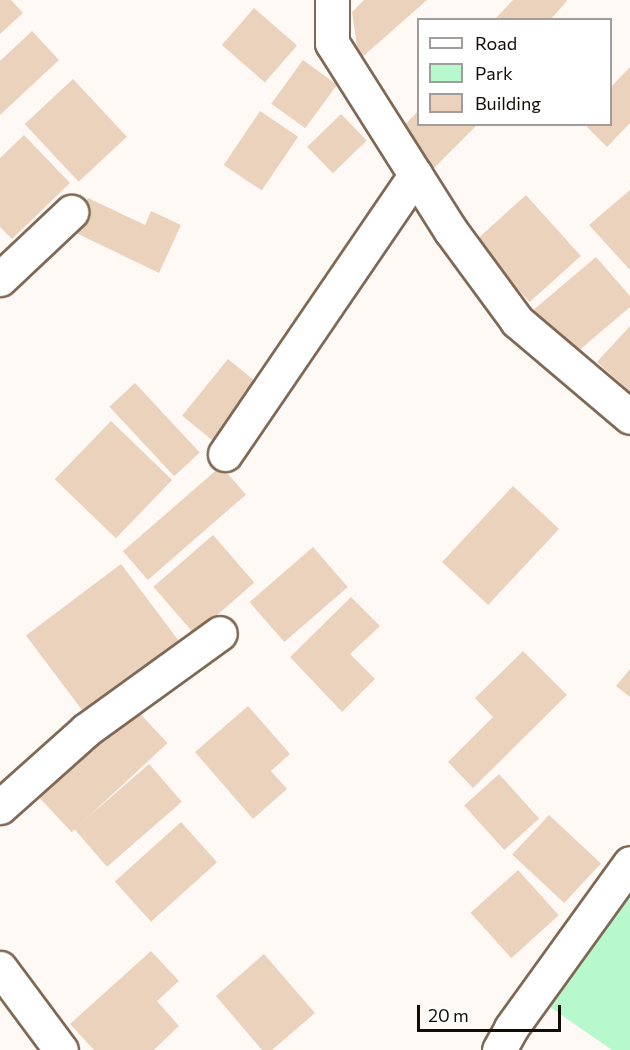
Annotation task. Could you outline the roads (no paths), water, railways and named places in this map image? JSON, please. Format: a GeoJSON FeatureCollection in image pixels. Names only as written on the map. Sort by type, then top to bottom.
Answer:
{"type":"FeatureCollection","features":[{"type":"Feature","properties":{"kind":"street"},"geometry":{"type":"LineString","coordinates":[[332,0],[332,43],[451,231],[517,321],[630,417]]}},
{"type":"Feature","properties":{"kind":"street"},"geometry":{"type":"LineString","coordinates":[[225,454],[415,175]]}},
{"type":"Feature","properties":{"kind":"street"},"geometry":{"type":"LineString","coordinates":[[0,279],[71,212]]}},
{"type":"Feature","properties":{"kind":"street"},"geometry":{"type":"LineString","coordinates":[[0,807],[86,730],[220,633]]}},
{"type":"Feature","properties":{"kind":"street"},"geometry":{"type":"LineString","coordinates":[[499,1050],[511,1028],[630,863]]}},
{"type":"Feature","properties":{"kind":"street"},"geometry":{"type":"LineString","coordinates":[[0,968],[61,1050]]}}]}
